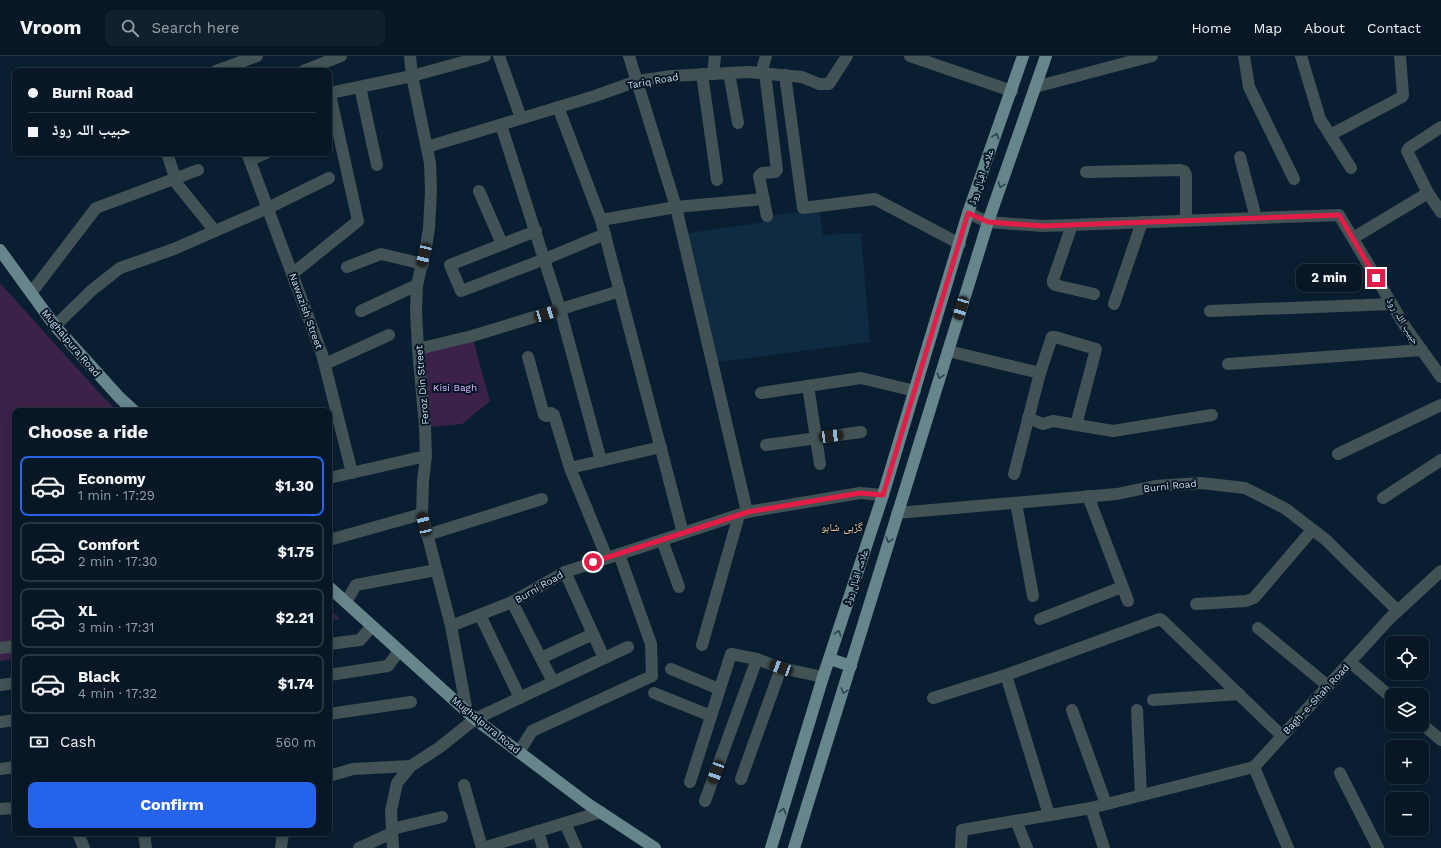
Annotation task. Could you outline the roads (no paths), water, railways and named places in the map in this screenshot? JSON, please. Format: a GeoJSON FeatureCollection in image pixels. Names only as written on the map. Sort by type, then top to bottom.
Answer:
{"type":"FeatureCollection","features":[{"type":"Feature","properties":{"kind":"main road","name":"علامہ اقبال روڈ"},"geometry":{"type":"LineString","coordinates":[[772,848],[823,677],[883,495],[960,244],[968,213],[1023,56]]}},
{"type":"Feature","properties":{"kind":"main road","name":"علامہ اقبال روڈ"},"geometry":{"type":"LineString","coordinates":[[794,848],[988,222],[1046,56]]}},
{"type":"Feature","properties":{"kind":"main road","name":"Mughalpura Road"},"geometry":{"type":"LineString","coordinates":[[0,250],[55,326],[131,408]]}},
{"type":"Feature","properties":{"kind":"main road","name":"Mughalpura Road"},"geometry":{"type":"LineString","coordinates":[[332,590],[471,715],[601,812],[655,848]]}},
{"type":"Feature","properties":{"kind":"main road"},"geometry":{"type":"LineString","coordinates":[[830,659],[851,666]]}},
{"type":"Feature","properties":{"kind":"street"},"geometry":{"type":"LineString","coordinates":[[222,68],[244,58],[257,56]]}},
{"type":"Feature","properties":{"kind":"street"},"geometry":{"type":"LineString","coordinates":[[310,68],[341,56]]}},
{"type":"Feature","properties":{"kind":"street","name":"Feroz Din Street"},"geometry":{"type":"LineString","coordinates":[[410,56],[412,76],[430,163],[431,191],[429,228],[417,285],[416,311],[418,349],[426,427],[426,456],[422,514],[426,535],[451,626],[471,715]]}},
{"type":"Feature","properties":{"kind":"street"},"geometry":{"type":"LineString","coordinates":[[332,92],[412,76],[485,56]]}},
{"type":"Feature","properties":{"kind":"street"},"geometry":{"type":"LineString","coordinates":[[499,56],[522,118]]}},
{"type":"Feature","properties":{"kind":"street"},"geometry":{"type":"LineString","coordinates":[[629,56],[676,208],[743,513],[702,645]]}},
{"type":"Feature","properties":{"kind":"street"},"geometry":{"type":"LineString","coordinates":[[715,56],[707,74],[717,180]]}},
{"type":"Feature","properties":{"kind":"street"},"geometry":{"type":"LineString","coordinates":[[766,56],[763,73],[777,170],[775,172],[760,174],[767,216]]}},
{"type":"Feature","properties":{"kind":"street"},"geometry":{"type":"LineString","coordinates":[[910,56],[1012,91]]}},
{"type":"Feature","properties":{"kind":"street"},"geometry":{"type":"LineString","coordinates":[[1035,87],[1152,56]]}},
{"type":"Feature","properties":{"kind":"street"},"geometry":{"type":"LineString","coordinates":[[1244,56],[1249,87],[1294,179]]}},
{"type":"Feature","properties":{"kind":"street"},"geometry":{"type":"LineString","coordinates":[[1301,56],[1320,119],[1351,168]]}},
{"type":"Feature","properties":{"kind":"street"},"geometry":{"type":"LineString","coordinates":[[1330,135],[1402,97],[1400,56]]}},
{"type":"Feature","properties":{"kind":"street","name":"Tariq Road"},"geometry":{"type":"LineString","coordinates":[[427,146],[501,125],[636,81],[672,76],[749,72],[802,77],[819,84],[829,84],[844,57]]}},
{"type":"Feature","properties":{"kind":"street"},"geometry":{"type":"LineString","coordinates":[[729,73],[738,123]]}},
{"type":"Feature","properties":{"kind":"street"},"geometry":{"type":"LineString","coordinates":[[786,75],[803,208],[875,199],[960,244]]}},
{"type":"Feature","properties":{"kind":"street"},"geometry":{"type":"LineString","coordinates":[[360,87],[377,165]]}},
{"type":"Feature","properties":{"kind":"street"},"geometry":{"type":"LineString","coordinates":[[558,107],[601,220],[683,533]]}},
{"type":"Feature","properties":{"kind":"street"},"geometry":{"type":"LineString","coordinates":[[292,274],[358,221],[333,125]]}},
{"type":"Feature","properties":{"kind":"street"},"geometry":{"type":"LineString","coordinates":[[501,125],[536,230],[560,309],[601,461]]}},
{"type":"Feature","properties":{"kind":"street"},"geometry":{"type":"LineString","coordinates":[[1441,127],[1409,148],[1407,151],[1441,212]]}},
{"type":"Feature","properties":{"kind":"street"},"geometry":{"type":"LineString","coordinates":[[168,156],[177,184],[215,231]]}},
{"type":"Feature","properties":{"kind":"street","name":"Nawazish Street"},"geometry":{"type":"LineString","coordinates":[[248,156],[325,364],[352,473]]}},
{"type":"Feature","properties":{"kind":"street"},"geometry":{"type":"LineString","coordinates":[[1240,157],[1256,218]]}},
{"type":"Feature","properties":{"kind":"street"},"geometry":{"type":"LineString","coordinates":[[31,293],[96,208],[198,170]]}},
{"type":"Feature","properties":{"kind":"street"},"geometry":{"type":"LineString","coordinates":[[1086,172],[1184,171],[1186,175],[1186,220]]}},
{"type":"Feature","properties":{"kind":"street"},"geometry":{"type":"LineString","coordinates":[[55,326],[92,290],[120,268],[174,249],[268,208],[329,178]]}},
{"type":"Feature","properties":{"kind":"street"},"geometry":{"type":"LineString","coordinates":[[479,191],[502,244]]}},
{"type":"Feature","properties":{"kind":"street"},"geometry":{"type":"LineString","coordinates":[[1353,238],[1434,197]]}},
{"type":"Feature","properties":{"kind":"street"},"geometry":{"type":"LineString","coordinates":[[601,220],[676,208],[764,199]]}},
{"type":"Feature","properties":{"kind":"street"},"geometry":{"type":"LineString","coordinates":[[968,213],[988,222]]}},
{"type":"Feature","properties":{"kind":"street","name":"حبیب اللہ روڈ"},"geometry":{"type":"LineString","coordinates":[[988,222],[1043,226],[1339,215],[1406,328],[1441,377]]}},
{"type":"Feature","properties":{"kind":"street"},"geometry":{"type":"LineString","coordinates":[[1114,304],[1142,222]]}},
{"type":"Feature","properties":{"kind":"street"},"geometry":{"type":"LineString","coordinates":[[1072,225],[1053,283],[1055,285],[1094,294]]}},
{"type":"Feature","properties":{"kind":"street"},"geometry":{"type":"LineString","coordinates":[[536,230],[450,265],[461,291],[605,234]]}},
{"type":"Feature","properties":{"kind":"street"},"geometry":{"type":"LineString","coordinates":[[347,267],[381,254],[422,264]]}},
{"type":"Feature","properties":{"kind":"street"},"geometry":{"type":"LineString","coordinates":[[360,311],[417,285]]}},
{"type":"Feature","properties":{"kind":"street"},"geometry":{"type":"LineString","coordinates":[[418,349],[472,336],[620,291]]}},
{"type":"Feature","properties":{"kind":"street"},"geometry":{"type":"LineString","coordinates":[[1210,311],[1392,304]]}},
{"type":"Feature","properties":{"kind":"street"},"geometry":{"type":"LineString","coordinates":[[325,364],[389,335]]}},
{"type":"Feature","properties":{"kind":"street"},"geometry":{"type":"LineString","coordinates":[[1014,474],[1040,373],[1052,337],[1096,349],[1076,425]]}},
{"type":"Feature","properties":{"kind":"street"},"geometry":{"type":"LineString","coordinates":[[1228,364],[1422,350]]}},
{"type":"Feature","properties":{"kind":"street"},"geometry":{"type":"LineString","coordinates":[[948,351],[1040,373]]}},
{"type":"Feature","properties":{"kind":"street"},"geometry":{"type":"LineString","coordinates":[[528,357],[544,415],[546,416],[551,413],[554,415],[570,468],[607,558]]}},
{"type":"Feature","properties":{"kind":"street"},"geometry":{"type":"LineString","coordinates":[[761,393],[862,378],[915,390]]}},
{"type":"Feature","properties":{"kind":"street"},"geometry":{"type":"LineString","coordinates":[[808,386],[820,464]]}},
{"type":"Feature","properties":{"kind":"street"},"geometry":{"type":"LineString","coordinates":[[1338,454],[1441,405]]}},
{"type":"Feature","properties":{"kind":"street"},"geometry":{"type":"LineString","coordinates":[[1028,418],[1043,424],[1053,421],[1113,431],[1212,415]]}},
{"type":"Feature","properties":{"kind":"street"},"geometry":{"type":"LineString","coordinates":[[766,445],[861,432]]}},
{"type":"Feature","properties":{"kind":"street"},"geometry":{"type":"LineString","coordinates":[[570,468],[661,447]]}},
{"type":"Feature","properties":{"kind":"street"},"geometry":{"type":"LineString","coordinates":[[332,477],[426,456]]}},
{"type":"Feature","properties":{"kind":"street"},"geometry":{"type":"LineString","coordinates":[[1383,498],[1441,460]]}},
{"type":"Feature","properties":{"kind":"street","name":"Burni Road"},"geometry":{"type":"LineString","coordinates":[[898,513],[1117,494],[1155,486],[1202,482],[1245,488],[1286,509],[1326,540],[1398,611]]}},
{"type":"Feature","properties":{"kind":"street","name":"Burni Road"},"geometry":{"type":"LineString","coordinates":[[451,626],[512,602],[564,572],[743,513],[860,493],[883,495]]}},
{"type":"Feature","properties":{"kind":"street"},"geometry":{"type":"LineString","coordinates":[[1088,496],[1128,601]]}},
{"type":"Feature","properties":{"kind":"street"},"geometry":{"type":"LineString","coordinates":[[426,535],[542,499]]}},
{"type":"Feature","properties":{"kind":"street"},"geometry":{"type":"LineString","coordinates":[[1016,503],[1033,596]]}},
{"type":"Feature","properties":{"kind":"street"},"geometry":{"type":"LineString","coordinates":[[332,539],[422,514]]}},
{"type":"Feature","properties":{"kind":"street"},"geometry":{"type":"LineString","coordinates":[[1196,604],[1246,601],[1254,598],[1312,530]]}},
{"type":"Feature","properties":{"kind":"street"},"geometry":{"type":"LineString","coordinates":[[662,540],[680,587]]}},
{"type":"Feature","properties":{"kind":"street"},"geometry":{"type":"LineString","coordinates":[[519,752],[532,731],[652,676],[651,644],[619,554]]}},
{"type":"Feature","properties":{"kind":"street"},"geometry":{"type":"LineString","coordinates":[[346,602],[356,585],[436,570]]}},
{"type":"Feature","properties":{"kind":"street","name":"Bagh-e-Shah Road"},"geometry":{"type":"LineString","coordinates":[[1254,766],[1398,611],[1441,571]]}},
{"type":"Feature","properties":{"kind":"street"},"geometry":{"type":"LineString","coordinates":[[564,572],[604,658]]}},
{"type":"Feature","properties":{"kind":"street"},"geometry":{"type":"LineString","coordinates":[[1040,619],[1122,586]]}},
{"type":"Feature","properties":{"kind":"street"},"geometry":{"type":"LineString","coordinates":[[512,602],[553,682]]}},
{"type":"Feature","properties":{"kind":"street"},"geometry":{"type":"LineString","coordinates":[[480,615],[520,698]]}},
{"type":"Feature","properties":{"kind":"street"},"geometry":{"type":"LineString","coordinates":[[933,698],[1006,675],[1160,619],[1282,736]]}},
{"type":"Feature","properties":{"kind":"street"},"geometry":{"type":"LineString","coordinates":[[332,644],[360,640],[372,626]]}},
{"type":"Feature","properties":{"kind":"street"},"geometry":{"type":"LineString","coordinates":[[1258,628],[1328,686]]}},
{"type":"Feature","properties":{"kind":"street"},"geometry":{"type":"LineString","coordinates":[[541,658],[593,634]]}},
{"type":"Feature","properties":{"kind":"street"},"geometry":{"type":"LineString","coordinates":[[0,648],[12,646]]}},
{"type":"Feature","properties":{"kind":"street"},"geometry":{"type":"LineString","coordinates":[[393,848],[391,811],[397,783],[411,766],[440,747],[471,715],[520,698],[628,647]]}},
{"type":"Feature","properties":{"kind":"street"},"geometry":{"type":"LineString","coordinates":[[332,675],[388,666],[399,651]]}},
{"type":"Feature","properties":{"kind":"street"},"geometry":{"type":"LineString","coordinates":[[690,782],[731,654],[757,658],[781,668],[823,677]]}},
{"type":"Feature","properties":{"kind":"street"},"geometry":{"type":"LineString","coordinates":[[705,801],[757,658]]}},
{"type":"Feature","properties":{"kind":"street"},"geometry":{"type":"LineString","coordinates":[[1350,662],[1385,692]]}},
{"type":"Feature","properties":{"kind":"street"},"geometry":{"type":"LineString","coordinates":[[741,780],[781,668]]}},
{"type":"Feature","properties":{"kind":"street"},"geometry":{"type":"LineString","coordinates":[[671,669],[719,689]]}},
{"type":"Feature","properties":{"kind":"street"},"geometry":{"type":"LineString","coordinates":[[1006,675],[1049,815]]}},
{"type":"Feature","properties":{"kind":"street"},"geometry":{"type":"LineString","coordinates":[[0,685],[12,684]]}},
{"type":"Feature","properties":{"kind":"street"},"geometry":{"type":"LineString","coordinates":[[654,693],[710,716]]}},
{"type":"Feature","properties":{"kind":"street"},"geometry":{"type":"LineString","coordinates":[[1153,700],[1239,694]]}},
{"type":"Feature","properties":{"kind":"street"},"geometry":{"type":"LineString","coordinates":[[332,714],[411,702]]}},
{"type":"Feature","properties":{"kind":"street"},"geometry":{"type":"LineString","coordinates":[[1072,710],[1106,804]]}},
{"type":"Feature","properties":{"kind":"street"},"geometry":{"type":"LineString","coordinates":[[1137,710],[1141,795]]}},
{"type":"Feature","properties":{"kind":"street"},"geometry":{"type":"LineString","coordinates":[[0,722],[12,720]]}},
{"type":"Feature","properties":{"kind":"street"},"geometry":{"type":"LineString","coordinates":[[1429,730],[1441,740]]}},
{"type":"Feature","properties":{"kind":"street"},"geometry":{"type":"LineString","coordinates":[[332,775],[353,769],[411,766]]}},
{"type":"Feature","properties":{"kind":"street"},"geometry":{"type":"LineString","coordinates":[[961,848],[962,830],[1090,808],[1254,766],[1288,848]]}},
{"type":"Feature","properties":{"kind":"street"},"geometry":{"type":"LineString","coordinates":[[0,769],[12,767]]}},
{"type":"Feature","properties":{"kind":"street"},"geometry":{"type":"LineString","coordinates":[[1340,773],[1378,848]]}},
{"type":"Feature","properties":{"kind":"street"},"geometry":{"type":"LineString","coordinates":[[464,786],[482,848],[601,812]]}},
{"type":"Feature","properties":{"kind":"street"},"geometry":{"type":"LineString","coordinates":[[0,809],[12,808]]}},
{"type":"Feature","properties":{"kind":"street"},"geometry":{"type":"LineString","coordinates":[[1090,808],[1104,848]]}},
{"type":"Feature","properties":{"kind":"street"},"geometry":{"type":"LineString","coordinates":[[359,848],[392,831],[442,817]]}},
{"type":"Feature","properties":{"kind":"street"},"geometry":{"type":"LineString","coordinates":[[1016,821],[1027,848]]}},
{"type":"Feature","properties":{"kind":"street"},"geometry":{"type":"LineString","coordinates":[[565,823],[576,848]]}},
{"type":"Feature","properties":{"kind":"street"},"geometry":{"type":"LineString","coordinates":[[538,831],[543,848]]}},
{"type":"Feature","properties":{"kind":"street"},"geometry":{"type":"LineString","coordinates":[[79,836],[84,848]]}},
{"type":"Feature","properties":{"kind":"street"},"geometry":{"type":"LineString","coordinates":[[144,836],[146,848]]}},
{"type":"Feature","properties":{"kind":"street"},"geometry":{"type":"LineString","coordinates":[[281,848],[283,836]]}},
{"type":"Feature","properties":{"kind":"district","name":"گڑہی شاہو"},"geometry":{"type":"Point","coordinates":[842,527]}},
{"type":"Feature","properties":{"kind":"park label","name":"Kisi Bagh"},"geometry":{"type":"Point","coordinates":[455,387]}}]}
